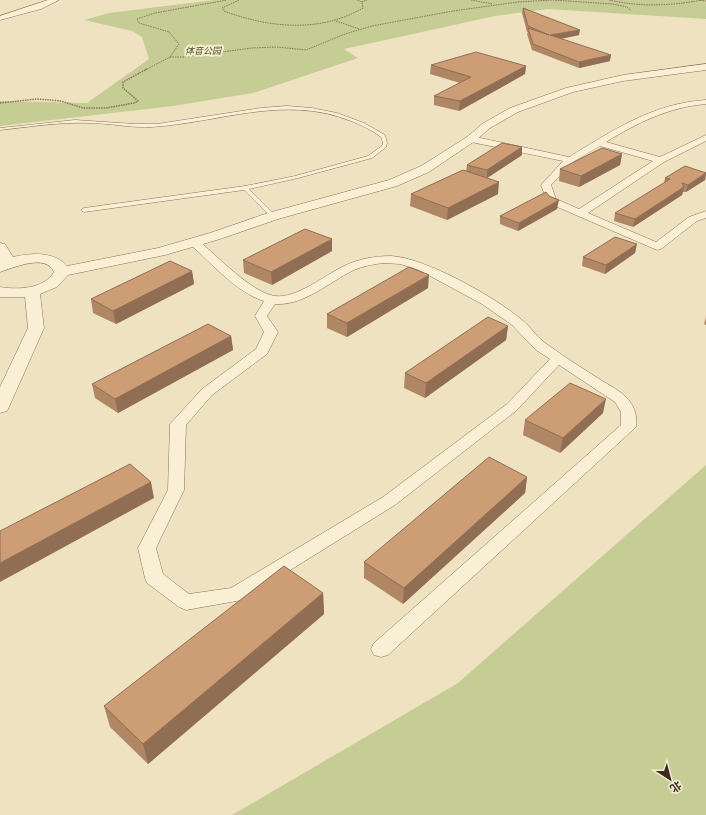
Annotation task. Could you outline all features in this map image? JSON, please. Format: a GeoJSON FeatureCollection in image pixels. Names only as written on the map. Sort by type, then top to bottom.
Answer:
{"type":"FeatureCollection","features":[{"type":"Feature","properties":{"kind":"street"},"geometry":{"type":"LineString","coordinates":[[0,18],[38,7],[55,0]]}},
{"type":"Feature","properties":{"kind":"street"},"geometry":{"type":"LineString","coordinates":[[0,292],[12,293],[41,289],[56,281],[62,272],[160,252],[274,216],[393,183],[425,169],[471,139],[486,126],[514,110],[570,90],[623,78],[706,67]]}},
{"type":"Feature","properties":{"kind":"street"},"geometry":{"type":"LineString","coordinates":[[706,102],[691,103],[655,113],[627,125],[597,142],[570,160],[546,185],[552,201],[657,247],[693,219],[706,214]]}},
{"type":"Feature","properties":{"kind":"street"},"geometry":{"type":"LineString","coordinates":[[580,213],[661,160],[706,138]]}},
{"type":"Feature","properties":{"kind":"street"},"geometry":{"type":"LineString","coordinates":[[471,139],[570,160]]}},
{"type":"Feature","properties":{"kind":"street"},"geometry":{"type":"LineString","coordinates":[[597,142],[661,160]]}},
{"type":"Feature","properties":{"kind":"street"},"geometry":{"type":"LineString","coordinates":[[194,242],[246,287],[271,300],[293,298],[361,263],[385,260],[409,262],[423,267],[500,309],[534,337],[541,347],[620,400],[629,412],[630,420],[628,427],[381,649]]}},
{"type":"Feature","properties":{"kind":"street"},"geometry":{"type":"LineString","coordinates":[[0,247],[4,265],[28,259],[45,260],[58,264],[62,272]]}},
{"type":"Feature","properties":{"kind":"street"},"geometry":{"type":"LineString","coordinates":[[0,407],[36,328],[32,291]]}},
{"type":"Feature","properties":{"kind":"street"},"geometry":{"type":"LineString","coordinates":[[271,300],[261,316],[271,332],[262,351],[207,392],[178,424],[176,490],[148,548],[154,578],[186,602],[235,595],[389,501],[512,407],[558,358]]}},
{"type":"Feature","properties":{"kind":"lane"},"geometry":{"type":"LineString","coordinates":[[0,129],[86,122],[132,126],[157,126],[266,109],[297,108],[331,112],[355,120],[380,133],[385,140],[381,150],[362,160],[245,188],[84,210]]}},
{"type":"Feature","properties":{"kind":"lane"},"geometry":{"type":"LineString","coordinates":[[245,188],[274,216]]}},
{"type":"Feature","properties":{"kind":"path"},"geometry":{"type":"LineString","coordinates":[[170,57],[179,44],[170,32],[139,23],[137,19],[155,13],[227,0]]}},
{"type":"Feature","properties":{"kind":"path"},"geometry":{"type":"LineString","coordinates":[[240,0],[222,8],[224,11],[260,23],[278,25],[318,24],[335,21],[354,15],[363,8],[362,2]]}},
{"type":"Feature","properties":{"kind":"path"},"geometry":{"type":"LineString","coordinates":[[357,0],[362,2],[367,0]]}},
{"type":"Feature","properties":{"kind":"path"},"geometry":{"type":"LineString","coordinates":[[471,0],[496,5]]}},
{"type":"Feature","properties":{"kind":"path"},"geometry":{"type":"LineString","coordinates":[[0,103],[37,98],[61,101],[83,108],[106,108],[134,103],[138,101],[123,88],[122,82],[170,57],[184,57],[252,48],[277,47],[306,50],[360,30],[405,19],[496,5],[538,0],[617,5],[627,7],[631,11]]}},
{"type":"Feature","properties":{"kind":"path"},"geometry":{"type":"LineString","coordinates":[[609,0],[636,5],[655,6],[673,6],[701,0],[706,1]]}},
{"type":"Feature","properties":{"kind":"path"},"geometry":{"type":"LineString","coordinates":[[335,21],[360,30]]}},
{"type":"Feature","properties":{"kind":"green space","name":"体音公园"},"geometry":{"type":"Polygon","coordinates":[[[214,0],[706,0],[706,19],[548,9],[495,16],[344,49],[358,58],[253,93],[173,106],[0,126],[0,101],[87,103],[149,59],[142,37],[132,31],[84,20],[109,13],[214,0]]]}},
{"type":"Feature","properties":{"kind":"green space"},"geometry":{"type":"Polygon","coordinates":[[[706,465],[706,815],[232,815],[458,683],[706,465]]]}},
{"type":"Feature","properties":{"kind":"building"},"geometry":{"type":"Polygon","coordinates":[[[523,8],[580,30],[550,35],[611,55],[579,62],[533,44],[528,28],[549,35],[528,26],[523,8]]]}},
{"type":"Feature","properties":{"kind":"building"},"geometry":{"type":"Polygon","coordinates":[[[476,52],[526,66],[460,101],[434,96],[471,77],[431,65],[476,52]]]}},
{"type":"Feature","properties":{"kind":"building"},"geometry":{"type":"Polygon","coordinates":[[[502,143],[522,147],[487,170],[467,165],[502,143]]]}},
{"type":"Feature","properties":{"kind":"building"},"geometry":{"type":"Polygon","coordinates":[[[602,148],[622,154],[581,176],[560,169],[602,148]]]}},
{"type":"Feature","properties":{"kind":"building"},"geometry":{"type":"Polygon","coordinates":[[[685,166],[706,173],[688,185],[682,183],[684,187],[635,219],[615,213],[670,179],[665,178],[685,166]]]}},
{"type":"Feature","properties":{"kind":"building"},"geometry":{"type":"Polygon","coordinates":[[[463,170],[499,182],[448,208],[411,194],[463,170]]]}},
{"type":"Feature","properties":{"kind":"building"},"geometry":{"type":"Polygon","coordinates":[[[546,192],[549,196],[559,200],[519,223],[500,216],[546,192]]]}},
{"type":"Feature","properties":{"kind":"building"},"geometry":{"type":"Polygon","coordinates":[[[305,229],[332,239],[271,272],[243,260],[305,229]]]}},
{"type":"Feature","properties":{"kind":"building"},"geometry":{"type":"Polygon","coordinates":[[[615,237],[637,244],[606,265],[583,257],[615,237]]]}},
{"type":"Feature","properties":{"kind":"building"},"geometry":{"type":"Polygon","coordinates":[[[170,261],[192,271],[113,311],[91,299],[170,261]]]}},
{"type":"Feature","properties":{"kind":"building"},"geometry":{"type":"Polygon","coordinates":[[[409,267],[429,275],[347,323],[327,314],[409,267]]]}},
{"type":"Feature","properties":{"kind":"building"},"geometry":{"type":"Polygon","coordinates":[[[488,317],[508,326],[426,383],[405,373],[488,317]]]}},
{"type":"Feature","properties":{"kind":"building"},"geometry":{"type":"Polygon","coordinates":[[[208,324],[231,336],[115,399],[92,384],[208,324]]]}},
{"type":"Feature","properties":{"kind":"building"},"geometry":{"type":"Polygon","coordinates":[[[570,383],[606,399],[563,438],[525,420],[570,383]]]}},
{"type":"Feature","properties":{"kind":"building"},"geometry":{"type":"Polygon","coordinates":[[[489,457],[527,477],[404,588],[364,562],[489,457]]]}},
{"type":"Feature","properties":{"kind":"building"},"geometry":{"type":"Polygon","coordinates":[[[130,464],[151,482],[0,563],[0,531],[130,464]]]}},
{"type":"Feature","properties":{"kind":"building"},"geometry":{"type":"Polygon","coordinates":[[[284,566],[323,593],[143,744],[104,706],[284,566]]]}}]}
